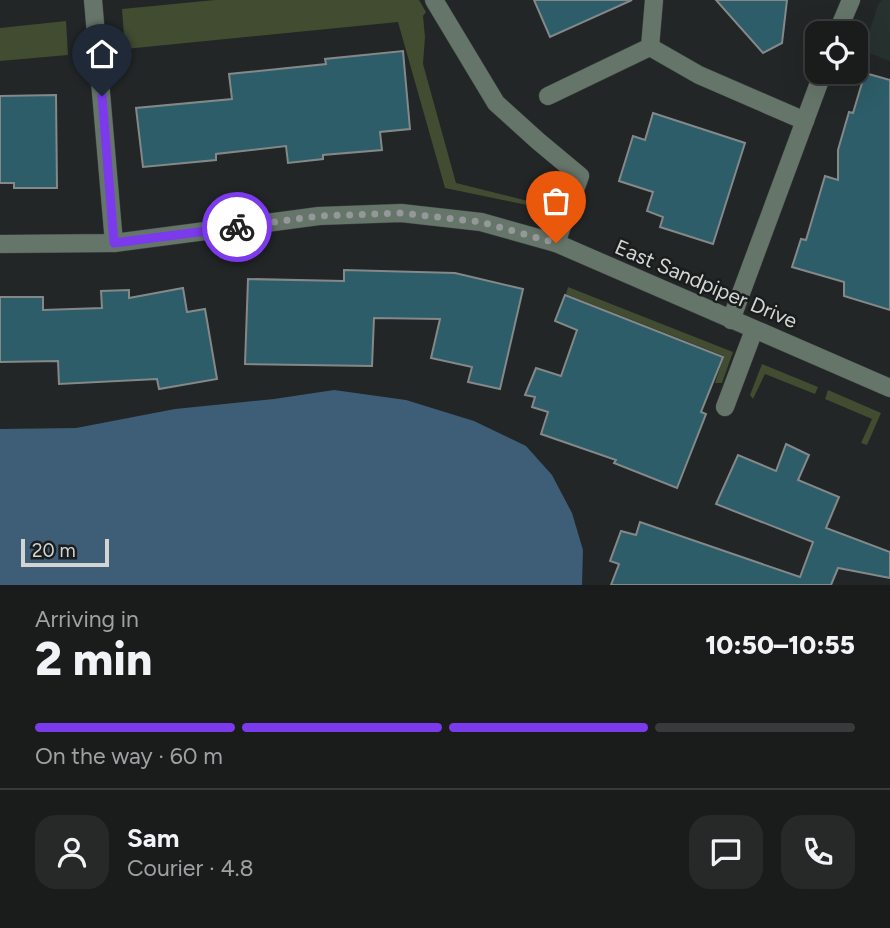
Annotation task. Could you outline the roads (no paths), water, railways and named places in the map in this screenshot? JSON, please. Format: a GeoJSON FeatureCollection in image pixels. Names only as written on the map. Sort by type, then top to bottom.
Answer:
{"type":"FeatureCollection","features":[{"type":"Feature","properties":{"kind":"street"},"geometry":{"type":"LineString","coordinates":[[93,0],[114,243]]}},
{"type":"Feature","properties":{"kind":"street"},"geometry":{"type":"LineString","coordinates":[[434,0],[496,103],[580,176],[556,243]]}},
{"type":"Feature","properties":{"kind":"street"},"geometry":{"type":"LineString","coordinates":[[650,47],[654,0]]}},
{"type":"Feature","properties":{"kind":"street"},"geometry":{"type":"LineString","coordinates":[[842,21],[850,0]]}},
{"type":"Feature","properties":{"kind":"street"},"geometry":{"type":"LineString","coordinates":[[548,96],[650,47]]}},
{"type":"Feature","properties":{"kind":"street"},"geometry":{"type":"LineString","coordinates":[[650,47],[699,75],[805,121]]}},
{"type":"Feature","properties":{"kind":"street"},"geometry":{"type":"LineString","coordinates":[[731,320],[819,84]]}},
{"type":"Feature","properties":{"kind":"street","name":"East Sandpiper Drive"},"geometry":{"type":"LineString","coordinates":[[0,244],[114,243],[319,216],[401,213],[481,222],[556,243],[890,388]]}},
{"type":"Feature","properties":{"kind":"street"},"geometry":{"type":"LineString","coordinates":[[725,407],[754,330]]}},
{"type":"Feature","properties":{"kind":"water"},"geometry":{"type":"Polygon","coordinates":[[[334,390],[406,400],[474,421],[526,446],[552,475],[572,513],[583,550],[582,585],[0,585],[0,429],[76,428],[175,409],[334,390]]]}}]}
